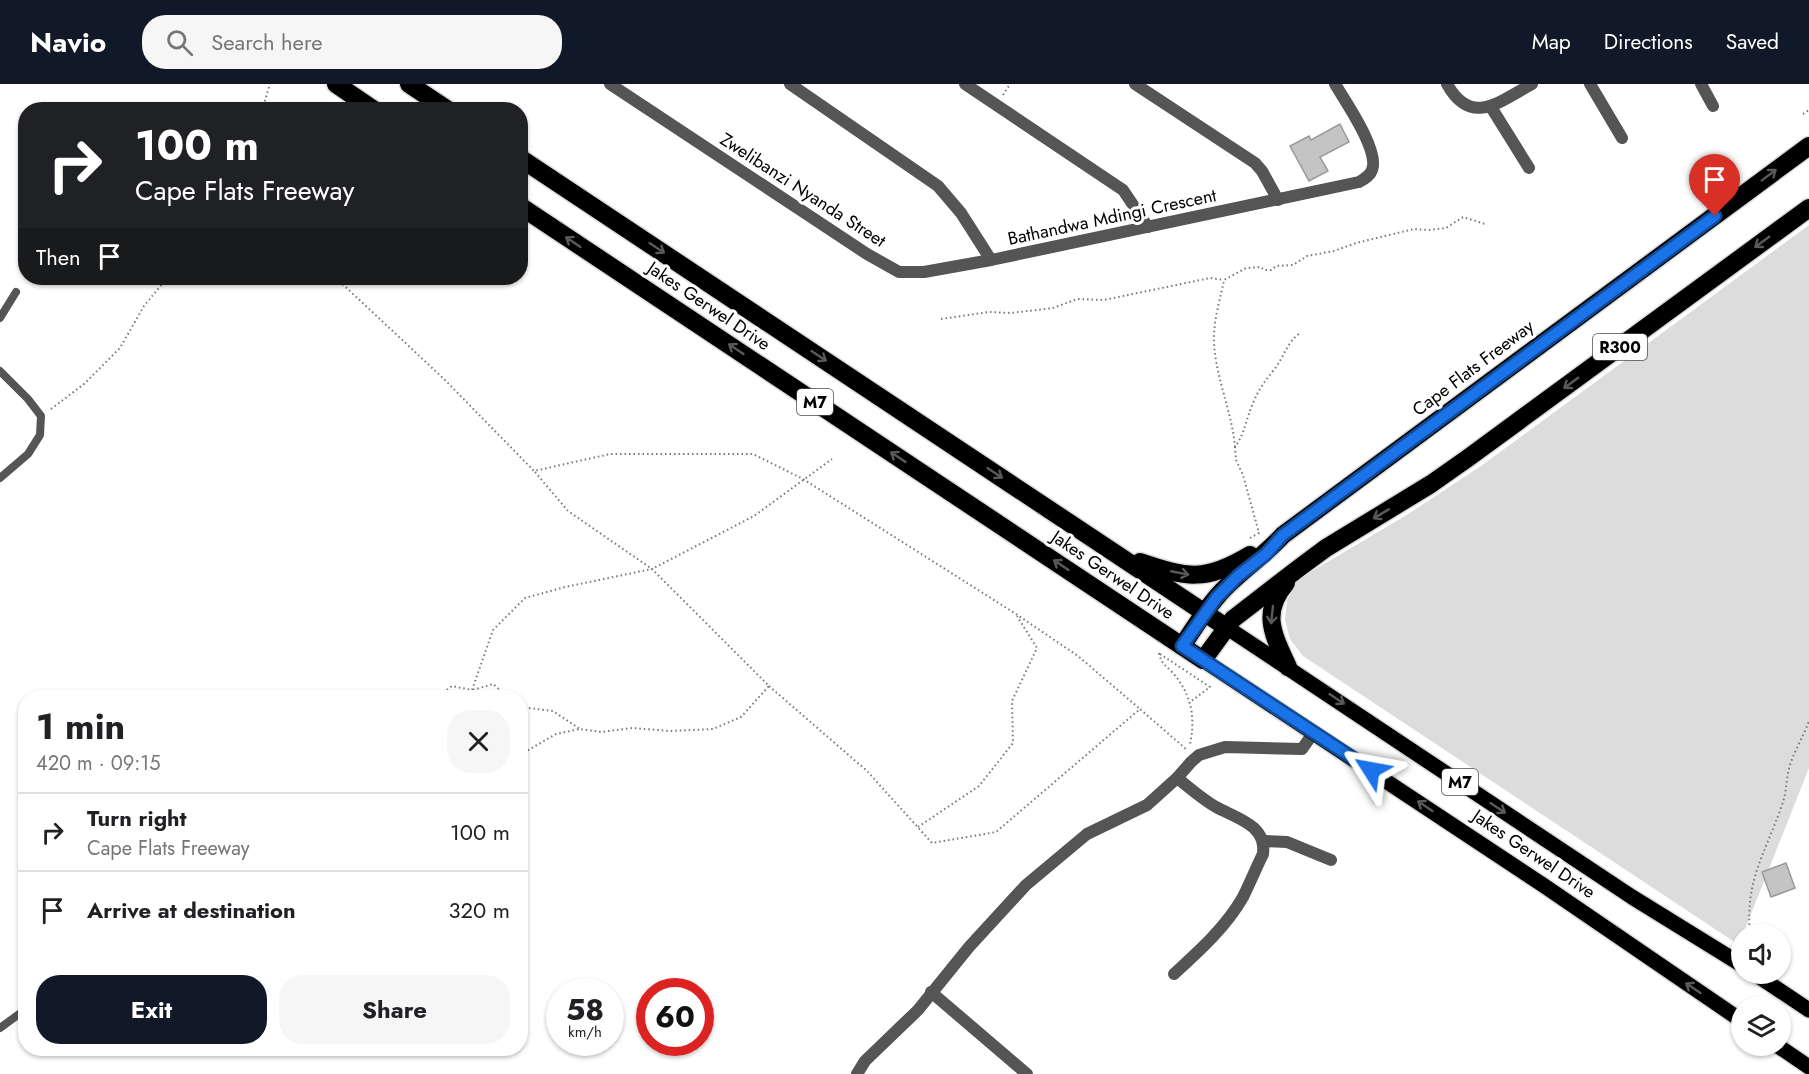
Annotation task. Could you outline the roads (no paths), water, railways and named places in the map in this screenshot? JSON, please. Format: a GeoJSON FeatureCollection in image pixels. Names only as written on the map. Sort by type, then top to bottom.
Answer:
{"type":"FeatureCollection","features":[{"type":"Feature","properties":{"kind":"highway"},"geometry":{"type":"LineString","coordinates":[[336,84],[362,102]]}},
{"type":"Feature","properties":{"kind":"highway"},"geometry":{"type":"LineString","coordinates":[[409,84],[436,102]]}},
{"type":"Feature","properties":{"kind":"highway","name":"Cape Flats Freeway"},"geometry":{"type":"LineString","coordinates":[[1182,646],[1227,586],[1266,554],[1283,535],[1809,146]]}},
{"type":"Feature","properties":{"kind":"highway","name":"Jakes Gerwel Drive"},"geometry":{"type":"LineString","coordinates":[[528,163],[1226,627]]}},
{"type":"Feature","properties":{"kind":"highway","name":"R300"},"geometry":{"type":"LineString","coordinates":[[1203,660],[1226,627],[1299,568],[1326,548],[1431,484],[1468,458],[1809,208]]}},
{"type":"Feature","properties":{"kind":"highway","name":"Jakes Gerwel Drive"},"geometry":{"type":"LineString","coordinates":[[528,212],[1203,660]]}},
{"type":"Feature","properties":{"kind":"highway"},"geometry":{"type":"LineString","coordinates":[[1124,558],[1176,573],[1202,575],[1215,573],[1233,565],[1283,535]]}},
{"type":"Feature","properties":{"kind":"highway"},"geometry":{"type":"LineString","coordinates":[[1288,667],[1273,634],[1270,619],[1276,597],[1299,568]]}},
{"type":"Feature","properties":{"kind":"main road","name":"Jakes Gerwel Drive"},"geometry":{"type":"LineString","coordinates":[[1226,627],[1613,884],[1731,958]]}},
{"type":"Feature","properties":{"kind":"main road","name":"Jakes Gerwel Drive"},"geometry":{"type":"LineString","coordinates":[[1203,660],[1543,885],[1731,1013]]}},
{"type":"Feature","properties":{"kind":"main road"},"geometry":{"type":"LineString","coordinates":[[1770,984],[1809,1010]]}},
{"type":"Feature","properties":{"kind":"main road"},"geometry":{"type":"LineString","coordinates":[[1791,1055],[1809,1067]]}},
{"type":"Feature","properties":{"kind":"street","name":"Zwelibanzi Nyanda Street"},"geometry":{"type":"LineString","coordinates":[[610,84],[891,269],[907,273],[924,272],[991,260]]}},
{"type":"Feature","properties":{"kind":"street","name":"Bathandwa Mdingi Crescent"},"geometry":{"type":"LineString","coordinates":[[790,84],[938,186],[961,213],[991,260],[1359,182],[1372,171],[1374,162],[1369,145],[1335,84]]}},
{"type":"Feature","properties":{"kind":"street"},"geometry":{"type":"LineString","coordinates":[[965,84],[1123,190],[1148,227]]}},
{"type":"Feature","properties":{"kind":"street"},"geometry":{"type":"LineString","coordinates":[[1135,84],[1255,163],[1278,200]]}},
{"type":"Feature","properties":{"kind":"street"},"geometry":{"type":"LineString","coordinates":[[1447,84],[1459,101],[1470,107],[1480,108],[1491,106],[1532,84]]}},
{"type":"Feature","properties":{"kind":"street"},"geometry":{"type":"LineString","coordinates":[[1590,84],[1622,138]]}},
{"type":"Feature","properties":{"kind":"street"},"geometry":{"type":"LineString","coordinates":[[1701,84],[1713,106]]}},
{"type":"Feature","properties":{"kind":"street"},"geometry":{"type":"LineString","coordinates":[[1491,106],[1529,168]]}},
{"type":"Feature","properties":{"kind":"street"},"geometry":{"type":"LineString","coordinates":[[857,1074],[865,1061],[906,1022],[969,947],[1033,879],[1087,834],[1147,805],[1199,755],[1225,747],[1302,749],[1314,732]]}},
{"type":"Feature","properties":{"kind":"street"},"geometry":{"type":"LineString","coordinates":[[1174,974],[1224,924],[1242,898],[1263,854],[1263,841],[1250,824],[1217,808],[1177,778]]}},
{"type":"Feature","properties":{"kind":"street"},"geometry":{"type":"LineString","coordinates":[[1263,841],[1287,842],[1331,860]]}},
{"type":"Feature","properties":{"kind":"street"},"geometry":{"type":"LineString","coordinates":[[931,992],[1027,1074]]}},
{"type":"Feature","properties":{"kind":"lane"},"geometry":{"type":"LineString","coordinates":[[0,318],[16,292]]}},
{"type":"Feature","properties":{"kind":"lane"},"geometry":{"type":"LineString","coordinates":[[0,371],[28,399],[41,416],[40,435],[28,454],[0,478]]}},
{"type":"Feature","properties":{"kind":"lane"},"geometry":{"type":"LineString","coordinates":[[0,1028],[18,1015]]}}]}
